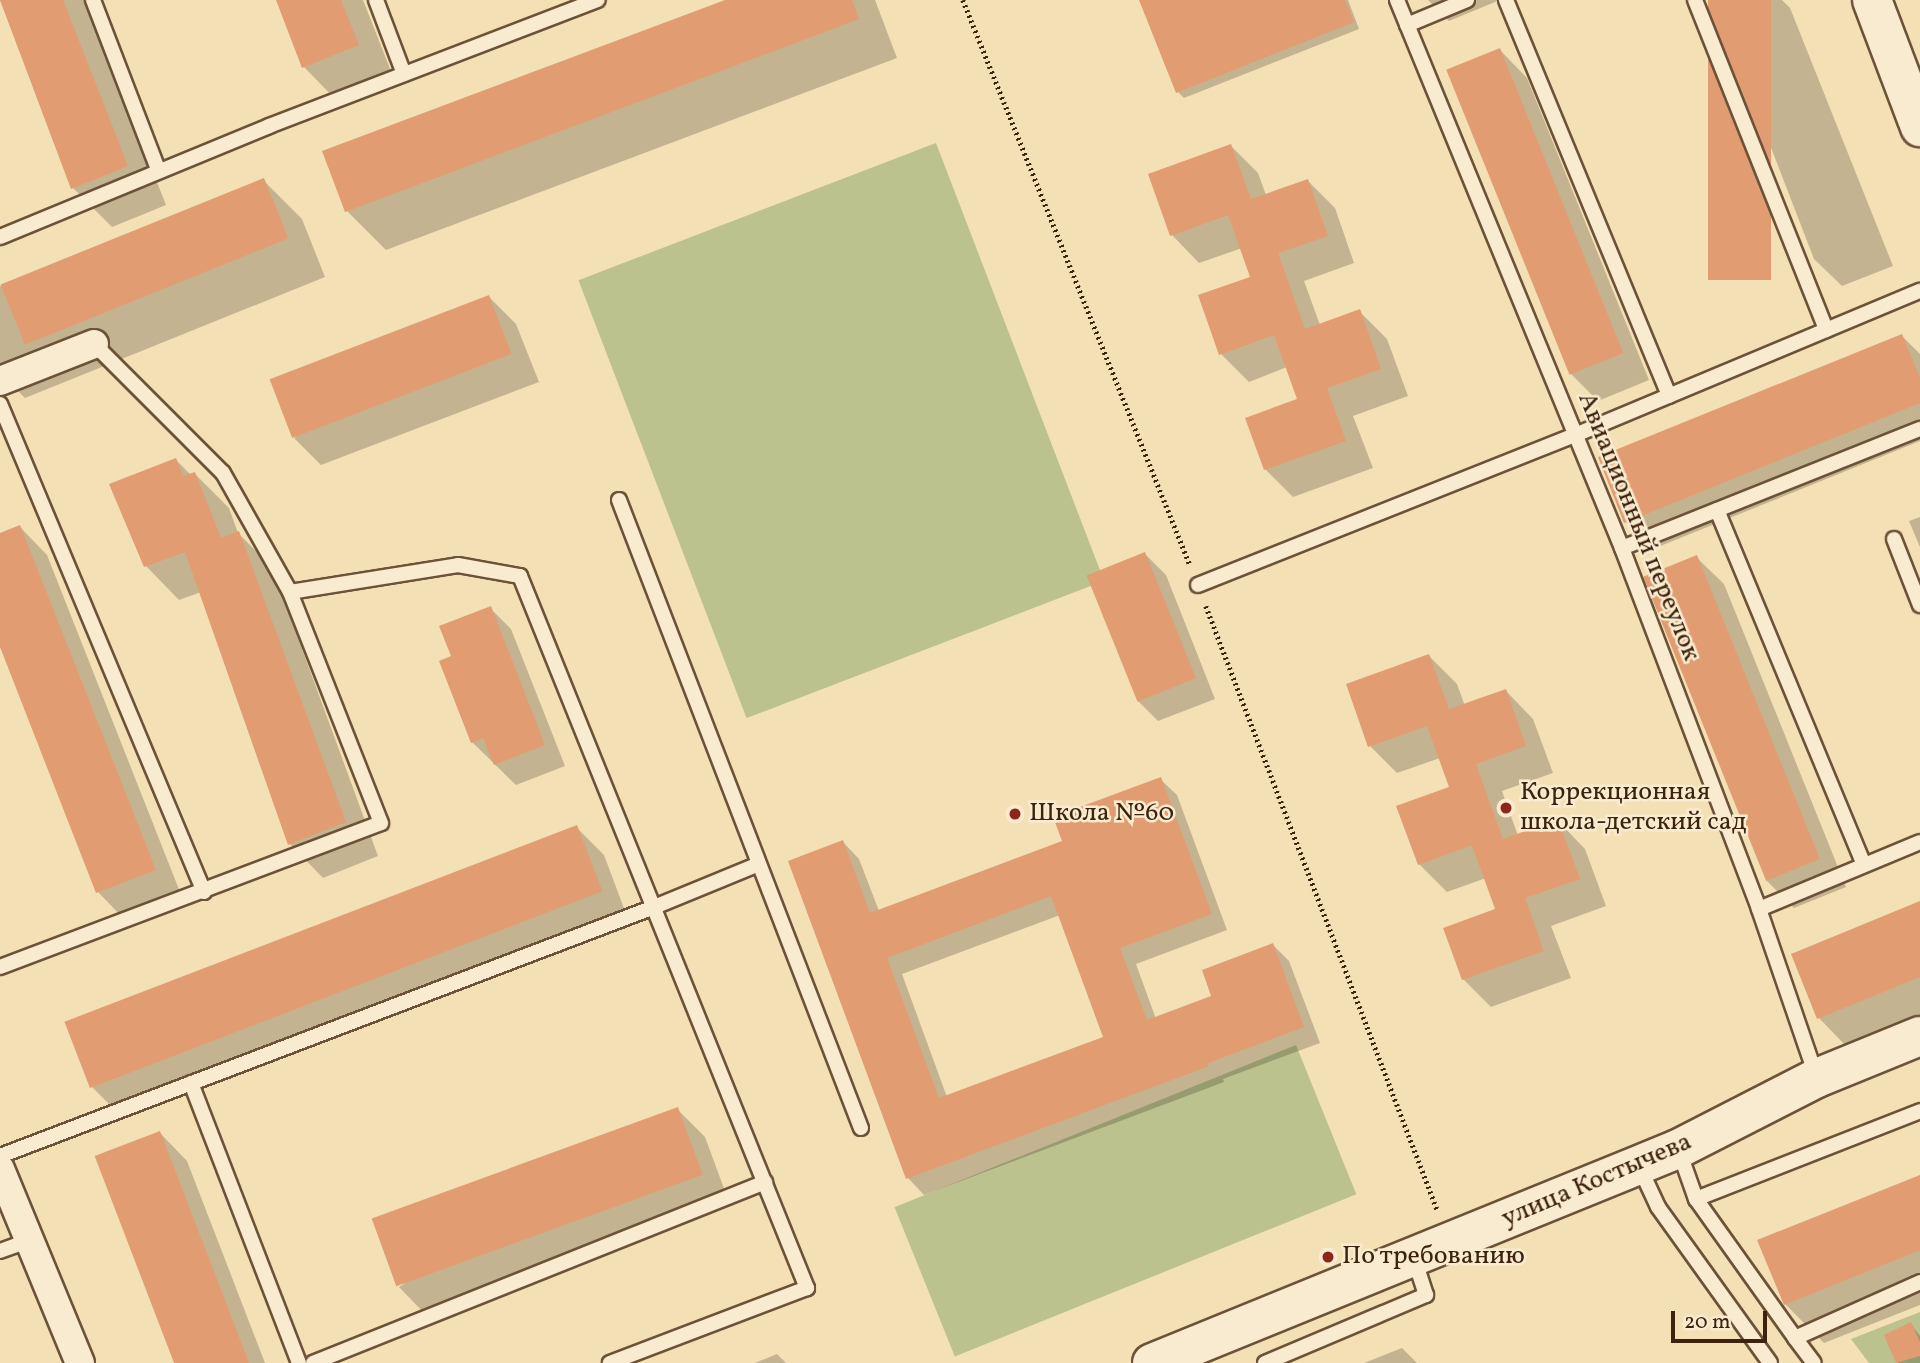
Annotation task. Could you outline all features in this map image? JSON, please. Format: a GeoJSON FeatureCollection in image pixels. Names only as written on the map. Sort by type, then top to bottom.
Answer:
{"type":"FeatureCollection","features":[{"type":"Feature","properties":{"kind":"main road"},"geometry":{"type":"LineString","coordinates":[[1872,0],[1920,127]]}},
{"type":"Feature","properties":{"kind":"main road","name":"улица Костычева"},"geometry":{"type":"LineString","coordinates":[[1152,1363],[1678,1149],[1817,1078],[1920,1036]]}},
{"type":"Feature","properties":{"kind":"street"},"geometry":{"type":"LineString","coordinates":[[0,381],[94,344]]}},
{"type":"Feature","properties":{"kind":"street"},"geometry":{"type":"LineString","coordinates":[[0,1169],[80,1363]]}},
{"type":"Feature","properties":{"kind":"lane"},"geometry":{"type":"LineString","coordinates":[[93,0],[158,169]]}},
{"type":"Feature","properties":{"kind":"lane"},"geometry":{"type":"LineString","coordinates":[[376,0],[404,74]]}},
{"type":"Feature","properties":{"kind":"lane"},"geometry":{"type":"LineString","coordinates":[[0,237],[158,169],[597,0]]}},
{"type":"Feature","properties":{"kind":"lane","name":"Авиационный переулок"},"geometry":{"type":"LineString","coordinates":[[1397,0],[1622,548],[1759,909],[1817,1078]]}},
{"type":"Feature","properties":{"kind":"lane"},"geometry":{"type":"LineString","coordinates":[[1407,25],[1467,0]]}},
{"type":"Feature","properties":{"kind":"lane"},"geometry":{"type":"LineString","coordinates":[[1506,0],[1669,396]]}},
{"type":"Feature","properties":{"kind":"lane"},"geometry":{"type":"LineString","coordinates":[[1695,0],[1826,330]]}},
{"type":"Feature","properties":{"kind":"lane"},"geometry":{"type":"LineString","coordinates":[[1198,585],[1575,435],[1920,291]]}},
{"type":"Feature","properties":{"kind":"lane"},"geometry":{"type":"LineString","coordinates":[[0,967],[381,824],[290,592],[223,473],[94,344]]}},
{"type":"Feature","properties":{"kind":"lane"},"geometry":{"type":"LineString","coordinates":[[0,404],[204,892]]}},
{"type":"Feature","properties":{"kind":"lane"},"geometry":{"type":"LineString","coordinates":[[1622,548],[1920,429]]}},
{"type":"Feature","properties":{"kind":"lane"},"geometry":{"type":"LineString","coordinates":[[619,500],[861,1128]]}},
{"type":"Feature","properties":{"kind":"lane"},"geometry":{"type":"LineString","coordinates":[[1717,510],[1864,865]]}},
{"type":"Feature","properties":{"kind":"lane"},"geometry":{"type":"LineString","coordinates":[[1894,539],[1920,605]]}},
{"type":"Feature","properties":{"kind":"lane"},"geometry":{"type":"LineString","coordinates":[[290,592],[458,565],[520,576],[807,1287],[610,1363]]}},
{"type":"Feature","properties":{"kind":"lane"},"geometry":{"type":"LineString","coordinates":[[1759,909],[1920,842]]}},
{"type":"Feature","properties":{"kind":"lane"},"geometry":{"type":"LineString","coordinates":[[0,1156],[654,907],[759,864]]}},
{"type":"Feature","properties":{"kind":"lane"},"geometry":{"type":"LineString","coordinates":[[191,1083],[299,1363]]}},
{"type":"Feature","properties":{"kind":"lane"},"geometry":{"type":"LineString","coordinates":[[1696,1199],[1920,1111]]}},
{"type":"Feature","properties":{"kind":"lane"},"geometry":{"type":"LineString","coordinates":[[1678,1149],[1696,1199],[1814,1363]]}},
{"type":"Feature","properties":{"kind":"lane"},"geometry":{"type":"LineString","coordinates":[[1639,1164],[1658,1207],[1770,1363]]}},
{"type":"Feature","properties":{"kind":"lane"},"geometry":{"type":"LineString","coordinates":[[313,1363],[765,1182]]}},
{"type":"Feature","properties":{"kind":"lane"},"geometry":{"type":"LineString","coordinates":[[0,1251],[30,1240]]}},
{"type":"Feature","properties":{"kind":"lane"},"geometry":{"type":"LineString","coordinates":[[1265,1363],[1426,1295],[1413,1259]]}},
{"type":"Feature","properties":{"kind":"lane"},"geometry":{"type":"LineString","coordinates":[[1795,1338],[1920,1282]]}},
{"type":"Feature","properties":{"kind":"path"},"geometry":{"type":"LineString","coordinates":[[963,0],[1198,585],[1450,1242]]}},
{"type":"Feature","properties":{"kind":"green space"},"geometry":{"type":"Polygon","coordinates":[[[936,143],[1104,581],[747,718],[578,280],[936,143]]]}},
{"type":"Feature","properties":{"kind":"green space"},"geometry":{"type":"Polygon","coordinates":[[[1296,1045],[1356,1194],[955,1356],[895,1207],[1296,1045]]]}},
{"type":"Feature","properties":{"kind":"green space"},"geometry":{"type":"Polygon","coordinates":[[[1920,1312],[1920,1363],[1869,1363],[1851,1339],[1920,1312]]]}},
{"type":"Feature","properties":{"kind":"building"},"geometry":{"type":"Polygon","coordinates":[[[0,0],[63,0],[128,166],[71,189],[0,0]]]}},
{"type":"Feature","properties":{"kind":"building"},"geometry":{"type":"Polygon","coordinates":[[[276,0],[341,0],[359,45],[302,68],[276,0]]]}},
{"type":"Feature","properties":{"kind":"building"},"geometry":{"type":"Polygon","coordinates":[[[725,0],[852,0],[859,19],[345,212],[322,151],[725,0]]]}},
{"type":"Feature","properties":{"kind":"building"},"geometry":{"type":"Polygon","coordinates":[[[1139,0],[1345,0],[1354,22],[1176,93],[1139,0]]]}},
{"type":"Feature","properties":{"kind":"building"},"geometry":{"type":"Polygon","coordinates":[[[1708,0],[1771,0],[1771,280],[1708,280],[1708,0]]]}},
{"type":"Feature","properties":{"kind":"building"},"geometry":{"type":"Polygon","coordinates":[[[1500,48],[1623,353],[1569,375],[1446,70],[1500,48]]]}},
{"type":"Feature","properties":{"kind":"building"},"geometry":{"type":"Polygon","coordinates":[[[1231,144],[1251,199],[1308,179],[1328,236],[1278,253],[1305,329],[1360,309],[1381,369],[1327,388],[1346,441],[1264,470],[1245,418],[1297,399],[1274,335],[1219,355],[1198,295],[1250,277],[1228,215],[1170,236],[1148,174],[1231,144]]]}},
{"type":"Feature","properties":{"kind":"building"},"geometry":{"type":"Polygon","coordinates":[[[264,178],[288,238],[25,345],[1,284],[264,178]]]}},
{"type":"Feature","properties":{"kind":"building"},"geometry":{"type":"Polygon","coordinates":[[[489,295],[512,354],[292,438],[270,379],[489,295]]]}},
{"type":"Feature","properties":{"kind":"building"},"geometry":{"type":"Polygon","coordinates":[[[1902,334],[1920,378],[1920,403],[1624,523],[1598,457],[1902,334]]]}},
{"type":"Feature","properties":{"kind":"building"},"geometry":{"type":"Polygon","coordinates":[[[176,458],[183,476],[195,472],[221,538],[239,531],[346,822],[288,845],[185,552],[144,567],[109,484],[176,458]]]}},
{"type":"Feature","properties":{"kind":"building"},"geometry":{"type":"Polygon","coordinates":[[[20,525],[156,870],[96,893],[0,647],[0,533],[20,525]]]}},
{"type":"Feature","properties":{"kind":"building"},"geometry":{"type":"Polygon","coordinates":[[[1145,552],[1196,678],[1138,702],[1087,576],[1145,552]]]}},
{"type":"Feature","properties":{"kind":"building"},"geometry":{"type":"Polygon","coordinates":[[[1697,555],[1820,859],[1766,881],[1643,577],[1697,555]]]}},
{"type":"Feature","properties":{"kind":"building"},"geometry":{"type":"Polygon","coordinates":[[[491,606],[545,745],[494,765],[483,738],[471,743],[439,661],[451,656],[439,626],[491,606]]]}},
{"type":"Feature","properties":{"kind":"building"},"geometry":{"type":"Polygon","coordinates":[[[1429,654],[1449,709],[1506,689],[1526,746],[1476,764],[1503,839],[1558,819],[1580,879],[1525,898],[1544,951],[1462,980],[1443,928],[1495,909],[1472,845],[1418,865],[1396,806],[1449,787],[1427,726],[1368,747],[1346,684],[1429,654]]]}},
{"type":"Feature","properties":{"kind":"building"},"geometry":{"type":"Polygon","coordinates":[[[1161,777],[1212,914],[1120,948],[1147,1020],[1211,996],[1202,970],[1273,943],[1304,1027],[1208,1063],[1209,1066],[906,1179],[788,861],[843,840],[870,913],[1062,841],[1053,817],[1161,777]],[[1051,896],[887,958],[939,1098],[1103,1037],[1051,896]]]}},
{"type":"Feature","properties":{"kind":"building"},"geometry":{"type":"Polygon","coordinates":[[[577,825],[602,891],[90,1088],[64,1022],[577,825]]]}},
{"type":"Feature","properties":{"kind":"building"},"geometry":{"type":"Polygon","coordinates":[[[1920,901],[1920,977],[1817,1019],[1791,954],[1920,901]]]}},
{"type":"Feature","properties":{"kind":"building"},"geometry":{"type":"Polygon","coordinates":[[[678,1107],[703,1175],[396,1286],[372,1218],[678,1107]]]}},
{"type":"Feature","properties":{"kind":"building"},"geometry":{"type":"Polygon","coordinates":[[[160,1131],[249,1363],[174,1363],[95,1156],[160,1131]]]}},
{"type":"Feature","properties":{"kind":"building"},"geometry":{"type":"Polygon","coordinates":[[[1920,1175],[1920,1250],[1784,1305],[1757,1240],[1920,1175]]]}},
{"type":"Feature","properties":{"kind":"building"},"geometry":{"type":"Polygon","coordinates":[[[1911,1322],[1920,1342],[1920,1356],[1896,1363],[1884,1335],[1911,1322]]]}},
{"type":"Feature","properties":{"kind":"place","name":"Коррекционная школа-детский сад"},"geometry":{"type":"Point","coordinates":[1506,808]}},
{"type":"Feature","properties":{"kind":"place","name":"Школа №60"},"geometry":{"type":"Point","coordinates":[1015,814]}},
{"type":"Feature","properties":{"kind":"place","name":"По требованию"},"geometry":{"type":"Point","coordinates":[1328,1257]}}]}
